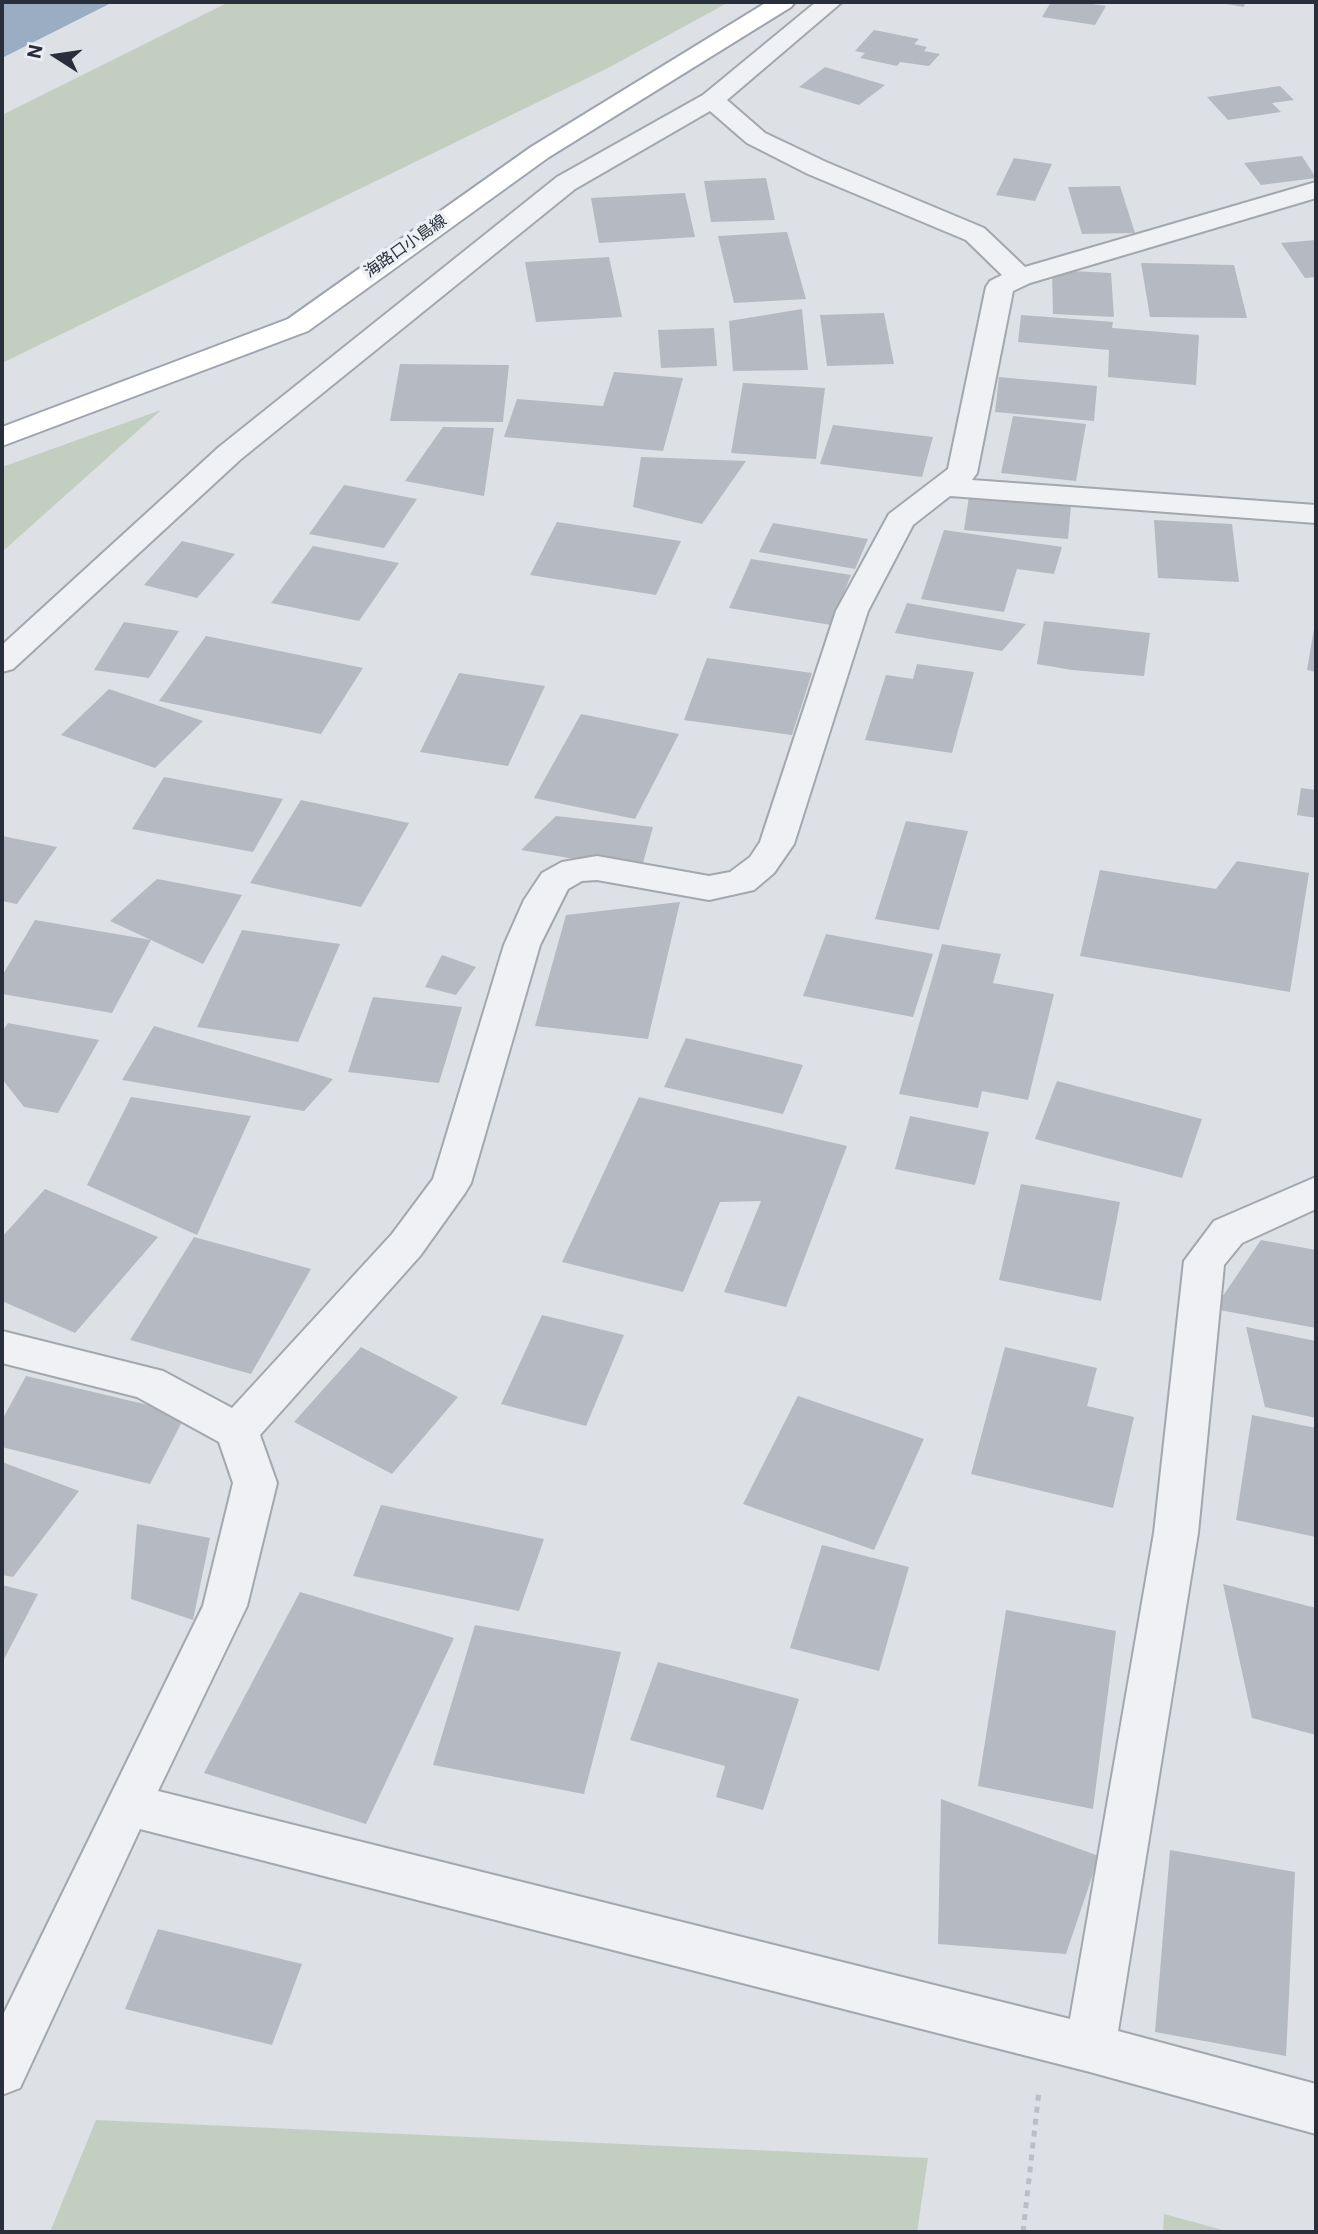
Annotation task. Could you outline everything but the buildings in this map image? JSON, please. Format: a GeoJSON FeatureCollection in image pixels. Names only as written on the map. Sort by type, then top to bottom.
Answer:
{"type":"FeatureCollection","features":[{"type":"Feature","properties":{"kind":"main road","name":"海路口小島線"},"geometry":{"type":"LineString","coordinates":[[2,437],[298,325],[540,152],[783,2]]}},
{"type":"Feature","properties":{"kind":"street"},"geometry":{"type":"LineString","coordinates":[[2,662],[230,453],[566,183],[712,100],[830,2]]}},
{"type":"Feature","properties":{"kind":"street"},"geometry":{"type":"LineString","coordinates":[[712,100],[756,138],[817,168],[975,234],[1020,276]]}},
{"type":"Feature","properties":{"kind":"street"},"geometry":{"type":"LineString","coordinates":[[237,1432],[406,1245],[451,1183],[522,945],[542,900],[555,881],[574,870],[597,869],[709,888],[741,883],[762,865],[777,844],[852,611],[900,520],[962,473],[999,287],[1020,276],[1316,190]]}},
{"type":"Feature","properties":{"kind":"street"},"geometry":{"type":"LineString","coordinates":[[944,487],[1316,514]]}},
{"type":"Feature","properties":{"kind":"street"},"geometry":{"type":"LineString","coordinates":[[1068,2043],[1176,1533],[1204,1261],[1228,1232],[1316,1192]]}},
{"type":"Feature","properties":{"kind":"street"},"geometry":{"type":"LineString","coordinates":[[2,1347],[148,1383],[237,1432],[255,1483],[225,1606],[127,1805],[2,2071]]}},
{"type":"Feature","properties":{"kind":"street"},"geometry":{"type":"LineString","coordinates":[[127,1805],[1068,2043],[1316,2109]]}},
{"type":"Feature","properties":{"kind":"path"},"geometry":{"type":"LineString","coordinates":[[1023,2232],[1068,2043]]}},
{"type":"Feature","properties":{"kind":"green space"},"geometry":{"type":"Polygon","coordinates":[[[229,2],[729,2],[608,68],[2,363],[2,115],[229,2]]]}},
{"type":"Feature","properties":{"kind":"green space"},"geometry":{"type":"Polygon","coordinates":[[[161,410],[2,552],[2,467],[161,410]]]}},
{"type":"Feature","properties":{"kind":"green space"},"geometry":{"type":"Polygon","coordinates":[[[96,2120],[928,2158],[917,2232],[50,2232],[96,2120]]]}},
{"type":"Feature","properties":{"kind":"green space"},"geometry":{"type":"Polygon","coordinates":[[[1164,2214],[1230,2232],[1163,2232],[1164,2214]]]}},
{"type":"Feature","properties":{"kind":"water"},"geometry":{"type":"Polygon","coordinates":[[[2,2],[113,2],[2,58],[2,2]]]}}]}
